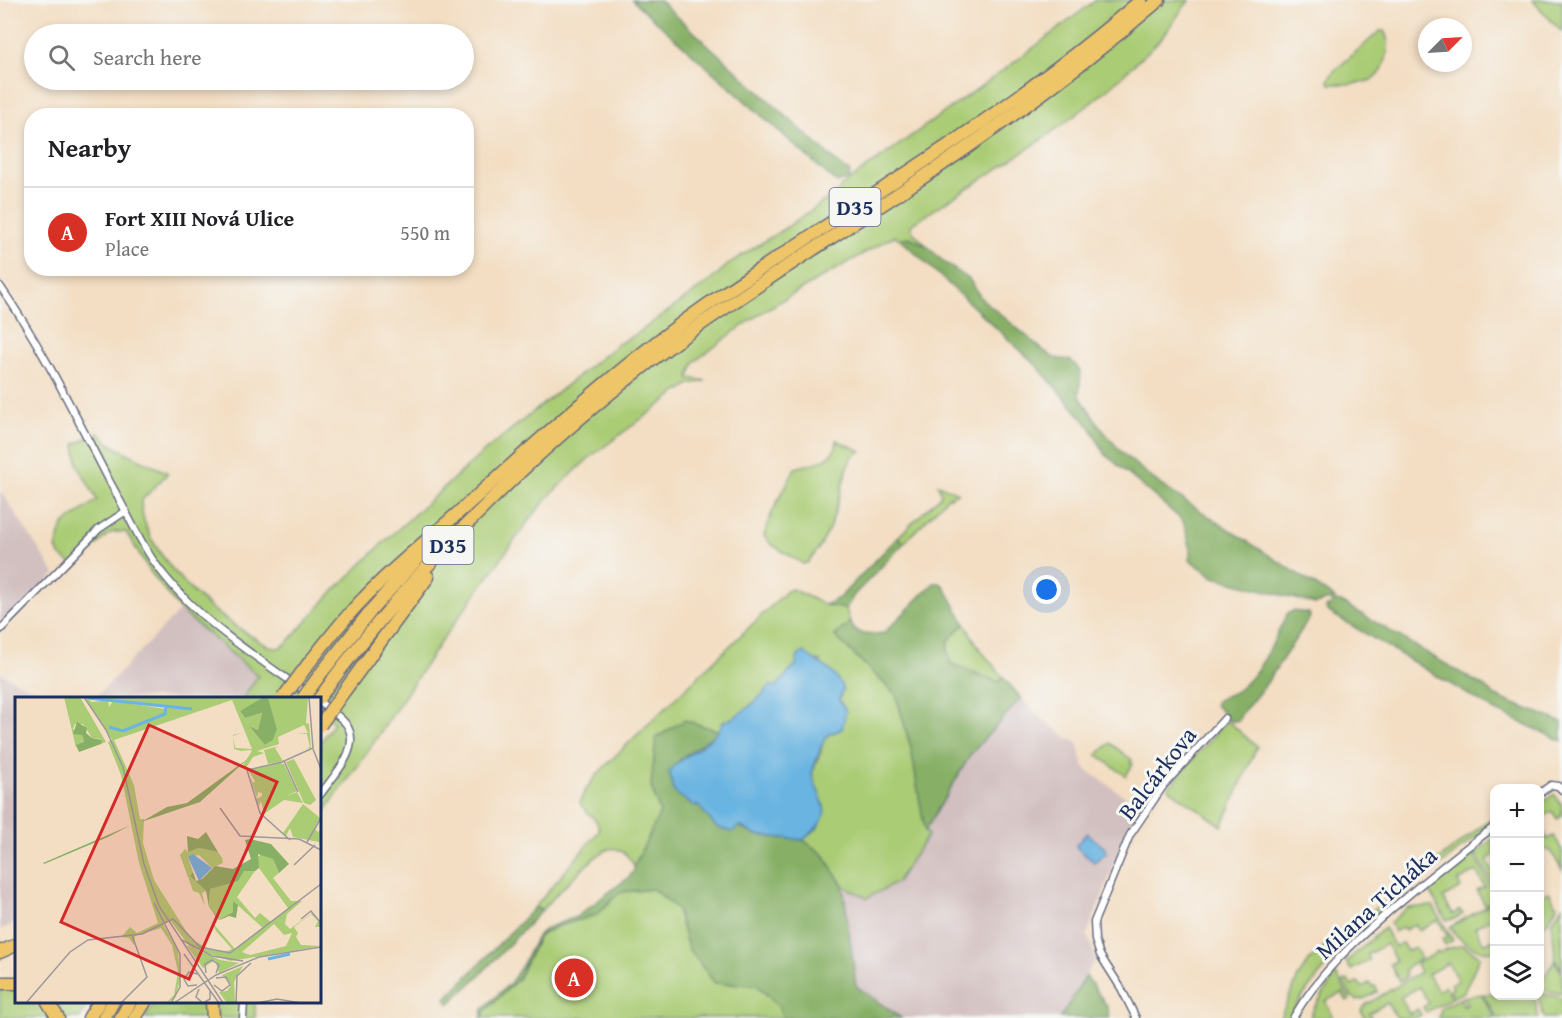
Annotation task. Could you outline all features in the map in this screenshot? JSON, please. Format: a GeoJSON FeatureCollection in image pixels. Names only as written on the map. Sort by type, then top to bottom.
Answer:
{"type":"FeatureCollection","features":[{"type":"Feature","properties":{"kind":"highway","name":"D35"},"geometry":{"type":"LineString","coordinates":[[304,697],[321,672],[373,608],[469,503],[536,441],[642,354],[717,298],[1009,104],[1097,38],[1141,0]]}},
{"type":"Feature","properties":{"kind":"highway","name":"D35"},"geometry":{"type":"LineString","coordinates":[[321,699],[396,602],[467,524],[558,437],[628,379],[733,302],[1015,115],[1104,48],[1159,0]]}},
{"type":"Feature","properties":{"kind":"highway"},"geometry":{"type":"LineString","coordinates":[[284,697],[309,663],[364,597],[469,503]]}},
{"type":"Feature","properties":{"kind":"highway"},"geometry":{"type":"LineString","coordinates":[[321,723],[467,524]]}},
{"type":"Feature","properties":{"kind":"highway"},"geometry":{"type":"LineString","coordinates":[[0,952],[15,945]]}},
{"type":"Feature","properties":{"kind":"highway"},"geometry":{"type":"LineString","coordinates":[[49,1003],[58,1018]]}},
{"type":"Feature","properties":{"kind":"highway"},"geometry":{"type":"LineString","coordinates":[[89,1018],[98,1003]]}},
{"type":"Feature","properties":{"kind":"highway"},"geometry":{"type":"LineString","coordinates":[[104,1018],[112,1003]]}},
{"type":"Feature","properties":{"kind":"highway"},"geometry":{"type":"LineString","coordinates":[[121,1018],[129,1003]]}},
{"type":"Feature","properties":{"kind":"highway"},"geometry":{"type":"LineString","coordinates":[[135,1018],[144,1003]]}},
{"type":"Feature","properties":{"kind":"highway"},"geometry":{"type":"LineString","coordinates":[[212,1003],[213,1018]]}},
{"type":"Feature","properties":{"kind":"street"},"geometry":{"type":"LineString","coordinates":[[0,286],[43,356],[155,564],[192,606],[214,626],[311,697]]}},
{"type":"Feature","properties":{"kind":"street"},"geometry":{"type":"LineString","coordinates":[[0,630],[99,529],[126,511]]}},
{"type":"Feature","properties":{"kind":"street"},"geometry":{"type":"LineString","coordinates":[[321,701],[345,723],[352,737],[350,750],[321,794]]}},
{"type":"Feature","properties":{"kind":"street","name":"Balcárkova"},"geometry":{"type":"LineString","coordinates":[[1136,1018],[1121,988],[1100,955],[1095,940],[1094,922],[1130,835],[1164,785],[1225,718]]}},
{"type":"Feature","properties":{"kind":"street"},"geometry":{"type":"LineString","coordinates":[[1544,790],[1551,785],[1558,786],[1562,790]]}},
{"type":"Feature","properties":{"kind":"street","name":"Milana Ticháka"},"geometry":{"type":"LineString","coordinates":[[1293,1018],[1314,985],[1345,951],[1412,892],[1490,830]]}},
{"type":"Feature","properties":{"kind":"street"},"geometry":{"type":"LineString","coordinates":[[243,1018],[244,1003]]}},
{"type":"Feature","properties":{"kind":"shaded area"},"geometry":{"type":"Polygon","coordinates":[[[0,490],[55,574],[0,630],[0,490]]]}},
{"type":"Feature","properties":{"kind":"shaded area"},"geometry":{"type":"Polygon","coordinates":[[[180,610],[258,676],[244,697],[96,697],[180,610]]]}},
{"type":"Feature","properties":{"kind":"shaded area"},"geometry":{"type":"Polygon","coordinates":[[[0,673],[49,697],[15,697],[15,922],[0,930],[0,673]]]}},
{"type":"Feature","properties":{"kind":"shaded area"},"geometry":{"type":"Polygon","coordinates":[[[1021,698],[1041,718],[1078,743],[1084,768],[1143,809],[1117,857],[1087,935],[1096,958],[1060,1018],[901,1018],[856,986],[843,886],[867,898],[925,831],[971,754],[1021,698]]]}},
{"type":"Feature","properties":{"kind":"green space"},"geometry":{"type":"Polygon","coordinates":[[[632,0],[659,0],[850,172],[849,179],[837,183],[632,0]]]}},
{"type":"Feature","properties":{"kind":"green space"},"geometry":{"type":"Polygon","coordinates":[[[1096,0],[1190,0],[1158,42],[1096,99],[1045,137],[911,225],[912,231],[927,246],[909,237],[900,239],[894,236],[767,309],[694,362],[689,378],[706,381],[690,384],[679,391],[589,458],[552,493],[530,519],[440,643],[362,760],[321,817],[321,740],[334,723],[321,712],[321,697],[303,697],[286,684],[277,697],[244,697],[258,676],[180,610],[150,571],[126,532],[113,532],[107,535],[75,567],[60,555],[56,548],[63,525],[97,500],[78,465],[75,444],[98,433],[113,446],[168,473],[141,501],[143,516],[150,536],[183,582],[208,606],[236,627],[266,645],[273,648],[281,647],[383,543],[482,453],[618,344],[635,335],[711,280],[731,262],[840,190],[840,187],[1016,61],[1096,0]]]}},
{"type":"Feature","properties":{"kind":"green space"},"geometry":{"type":"Polygon","coordinates":[[[1532,0],[1562,0],[1562,32],[1532,0]]]}},
{"type":"Feature","properties":{"kind":"green space"},"geometry":{"type":"Polygon","coordinates":[[[1380,31],[1386,34],[1388,48],[1381,72],[1377,77],[1365,82],[1330,84],[1328,81],[1333,72],[1380,31]]]}},
{"type":"Feature","properties":{"kind":"green space"},"geometry":{"type":"Polygon","coordinates":[[[909,237],[927,246],[946,264],[969,279],[981,298],[1043,350],[1054,358],[1070,360],[1075,364],[1081,373],[1079,395],[1101,428],[1122,453],[1162,486],[1335,598],[1315,604],[1214,577],[1190,560],[1190,546],[1183,521],[1105,454],[1090,427],[1035,364],[900,239],[909,237]]]}},
{"type":"Feature","properties":{"kind":"green space"},"geometry":{"type":"Polygon","coordinates":[[[836,440],[861,451],[851,458],[835,513],[824,540],[807,563],[803,564],[772,545],[764,536],[795,468],[825,459],[834,451],[837,445],[836,440]]]}},
{"type":"Feature","properties":{"kind":"green space"},"geometry":{"type":"Polygon","coordinates":[[[938,484],[958,493],[947,498],[904,543],[898,537],[941,495],[938,484]]]}},
{"type":"Feature","properties":{"kind":"green space"},"geometry":{"type":"Polygon","coordinates":[[[898,537],[904,543],[854,595],[846,609],[825,605],[839,598],[898,537]]]}},
{"type":"Feature","properties":{"kind":"green space"},"geometry":{"type":"Polygon","coordinates":[[[934,583],[944,586],[965,624],[951,637],[947,645],[951,664],[999,682],[1003,677],[1021,698],[971,754],[925,831],[911,748],[896,695],[835,636],[850,622],[860,633],[884,633],[934,583]]]}},
{"type":"Feature","properties":{"kind":"green space"},"geometry":{"type":"Polygon","coordinates":[[[792,589],[825,605],[846,609],[850,622],[835,636],[896,695],[911,748],[925,831],[928,835],[896,883],[867,898],[843,886],[824,855],[803,840],[818,828],[812,773],[821,752],[822,743],[828,735],[842,729],[839,699],[820,661],[813,660],[795,666],[777,687],[770,686],[749,707],[723,722],[719,731],[684,720],[651,786],[660,813],[634,866],[624,853],[617,849],[609,849],[584,867],[542,910],[534,908],[599,831],[595,820],[580,803],[594,779],[787,591],[792,589]]]}},
{"type":"Feature","properties":{"kind":"green space"},"geometry":{"type":"Polygon","coordinates":[[[1335,601],[1341,602],[1485,687],[1494,695],[1562,722],[1562,741],[1496,711],[1327,611],[1326,607],[1331,606],[1335,601]]]}},
{"type":"Feature","properties":{"kind":"green space"},"geometry":{"type":"Polygon","coordinates":[[[1293,611],[1309,613],[1310,617],[1266,684],[1240,716],[1239,721],[1231,721],[1215,705],[1215,702],[1239,689],[1255,673],[1287,614],[1293,611]]]}},
{"type":"Feature","properties":{"kind":"green space"},"geometry":{"type":"Polygon","coordinates":[[[965,624],[979,648],[1003,677],[999,682],[951,664],[949,641],[965,624]]]}},
{"type":"Feature","properties":{"kind":"green space"},"geometry":{"type":"Polygon","coordinates":[[[684,720],[719,731],[682,758],[669,771],[674,792],[755,835],[803,840],[824,855],[843,886],[856,986],[901,1018],[783,1018],[778,1006],[757,985],[715,983],[688,948],[677,909],[653,889],[620,892],[596,915],[555,927],[539,936],[518,979],[484,1012],[481,1018],[483,1009],[511,982],[538,935],[549,927],[576,917],[634,871],[634,866],[660,813],[651,786],[656,738],[684,720]]]}},
{"type":"Feature","properties":{"kind":"green space"},"geometry":{"type":"Polygon","coordinates":[[[1227,720],[1257,747],[1222,826],[1168,788],[1227,720]]]}},
{"type":"Feature","properties":{"kind":"green space"},"geometry":{"type":"Polygon","coordinates":[[[1110,743],[1132,760],[1130,763],[1133,764],[1126,776],[1097,755],[1110,743]]]}},
{"type":"Feature","properties":{"kind":"green space"},"geometry":{"type":"Polygon","coordinates":[[[1554,794],[1562,805],[1562,816],[1557,819],[1552,811],[1544,816],[1544,801],[1554,794]]]}},
{"type":"Feature","properties":{"kind":"green space"},"geometry":{"type":"Polygon","coordinates":[[[1490,819],[1490,826],[1413,887],[1359,934],[1321,973],[1289,1018],[1280,1018],[1298,977],[1309,961],[1334,937],[1389,899],[1490,819]]]}},
{"type":"Feature","properties":{"kind":"green space"},"geometry":{"type":"Polygon","coordinates":[[[1544,833],[1547,839],[1554,836],[1562,850],[1562,870],[1551,851],[1544,849],[1544,833]]]}},
{"type":"Feature","properties":{"kind":"green space"},"geometry":{"type":"Polygon","coordinates":[[[1490,841],[1490,858],[1487,860],[1490,866],[1490,878],[1475,853],[1490,841]]]}},
{"type":"Feature","properties":{"kind":"green space"},"geometry":{"type":"Polygon","coordinates":[[[1473,854],[1490,884],[1490,902],[1485,905],[1477,891],[1485,887],[1476,871],[1458,881],[1461,888],[1443,898],[1453,914],[1460,910],[1463,914],[1454,919],[1446,920],[1429,890],[1473,854]]]}},
{"type":"Feature","properties":{"kind":"green space"},"geometry":{"type":"Polygon","coordinates":[[[653,889],[677,909],[688,948],[715,983],[757,985],[778,1006],[783,1018],[483,1018],[484,1012],[518,979],[539,936],[555,927],[596,915],[620,892],[653,889]]]}},
{"type":"Feature","properties":{"kind":"green space"},"geometry":{"type":"Polygon","coordinates":[[[1549,892],[1557,906],[1544,925],[1544,894],[1549,892]]]}},
{"type":"Feature","properties":{"kind":"green space"},"geometry":{"type":"Polygon","coordinates":[[[1490,904],[1490,919],[1475,927],[1484,944],[1490,941],[1490,951],[1469,945],[1450,927],[1490,904]]]}},
{"type":"Feature","properties":{"kind":"green space"},"geometry":{"type":"Polygon","coordinates":[[[1433,906],[1453,940],[1445,945],[1442,939],[1448,937],[1438,920],[1419,931],[1415,924],[1405,930],[1403,927],[1394,932],[1390,923],[1407,908],[1433,906]]]}},
{"type":"Feature","properties":{"kind":"green space"},"geometry":{"type":"Polygon","coordinates":[[[1562,906],[1562,969],[1555,959],[1552,922],[1562,906]]]}},
{"type":"Feature","properties":{"kind":"green space"},"geometry":{"type":"Polygon","coordinates":[[[534,908],[542,910],[449,1004],[445,999],[534,908]]]}},
{"type":"Feature","properties":{"kind":"green space"},"geometry":{"type":"Polygon","coordinates":[[[1384,928],[1395,947],[1402,943],[1407,951],[1415,947],[1421,959],[1408,966],[1405,971],[1406,977],[1399,981],[1390,964],[1396,961],[1386,944],[1367,955],[1370,960],[1351,970],[1346,962],[1384,928]]]}},
{"type":"Feature","properties":{"kind":"green space"},"geometry":{"type":"Polygon","coordinates":[[[1463,945],[1480,956],[1464,992],[1454,997],[1450,990],[1453,988],[1451,984],[1458,981],[1448,963],[1428,974],[1438,991],[1445,986],[1452,998],[1426,1012],[1423,1007],[1429,1003],[1419,987],[1401,997],[1409,1014],[1418,1009],[1421,1015],[1415,1018],[1397,1018],[1387,1003],[1369,1013],[1372,1018],[1365,1018],[1361,1011],[1364,1006],[1420,972],[1416,964],[1437,952],[1463,945]]]}},
{"type":"Feature","properties":{"kind":"green space"},"geometry":{"type":"Polygon","coordinates":[[[1554,961],[1562,972],[1562,994],[1544,990],[1544,977],[1554,961]]]}},
{"type":"Feature","properties":{"kind":"green space"},"geometry":{"type":"Polygon","coordinates":[[[1336,974],[1350,999],[1347,1001],[1342,993],[1325,1001],[1334,1018],[1310,1018],[1314,1008],[1336,974]]]}},
{"type":"Feature","properties":{"kind":"green space"},"geometry":{"type":"Polygon","coordinates":[[[1086,976],[1107,1006],[1110,1018],[1060,1018],[1086,976]]]}},
{"type":"Feature","properties":{"kind":"green space"},"geometry":{"type":"Polygon","coordinates":[[[1348,980],[1351,986],[1358,982],[1362,987],[1369,983],[1378,991],[1357,1000],[1351,996],[1343,982],[1348,980]]]}},
{"type":"Feature","properties":{"kind":"green space"},"geometry":{"type":"Polygon","coordinates":[[[0,986],[15,987],[15,1003],[44,1003],[54,1018],[0,1018],[0,986]]]}},
{"type":"Feature","properties":{"kind":"green space"},"geometry":{"type":"Polygon","coordinates":[[[1490,993],[1490,1000],[1535,1000],[1539,1018],[1497,1018],[1483,994],[1490,993]]]}},
{"type":"Feature","properties":{"kind":"green space"},"geometry":{"type":"Polygon","coordinates":[[[1481,994],[1495,1018],[1439,1018],[1441,1008],[1461,998],[1463,1006],[1467,1004],[1463,997],[1481,994]]]}},
{"type":"Feature","properties":{"kind":"green space"},"geometry":{"type":"Polygon","coordinates":[[[1544,994],[1562,998],[1562,1015],[1558,1018],[1544,1018],[1539,1000],[1544,1000],[1544,994]]]}},
{"type":"Feature","properties":{"kind":"green space"},"geometry":{"type":"Polygon","coordinates":[[[58,1003],[88,1003],[80,1018],[65,1018],[58,1003]]]}},
{"type":"Feature","properties":{"kind":"green space"},"geometry":{"type":"Polygon","coordinates":[[[154,1003],[206,1003],[207,1018],[145,1018],[154,1003]]]}},
{"type":"Feature","properties":{"kind":"green space"},"geometry":{"type":"Polygon","coordinates":[[[216,1003],[255,1003],[255,1018],[217,1018],[216,1003]]]}},
{"type":"Feature","properties":{"kind":"water"},"geometry":{"type":"Polygon","coordinates":[[[804,652],[835,676],[843,689],[839,700],[846,711],[842,729],[825,738],[812,773],[823,802],[824,815],[821,822],[803,840],[755,835],[740,826],[732,832],[716,827],[698,805],[694,806],[674,792],[669,771],[713,736],[723,722],[749,707],[770,686],[777,686],[796,665],[798,656],[804,652]]]}},
{"type":"Feature","properties":{"kind":"water"},"geometry":{"type":"Polygon","coordinates":[[[1087,833],[1106,849],[1106,853],[1094,862],[1076,845],[1087,833]]]}},
{"type":"Feature","properties":{"kind":"place","name":"Fort XIII Nová Ulice"},"geometry":{"type":"Point","coordinates":[574,978]}}]}
